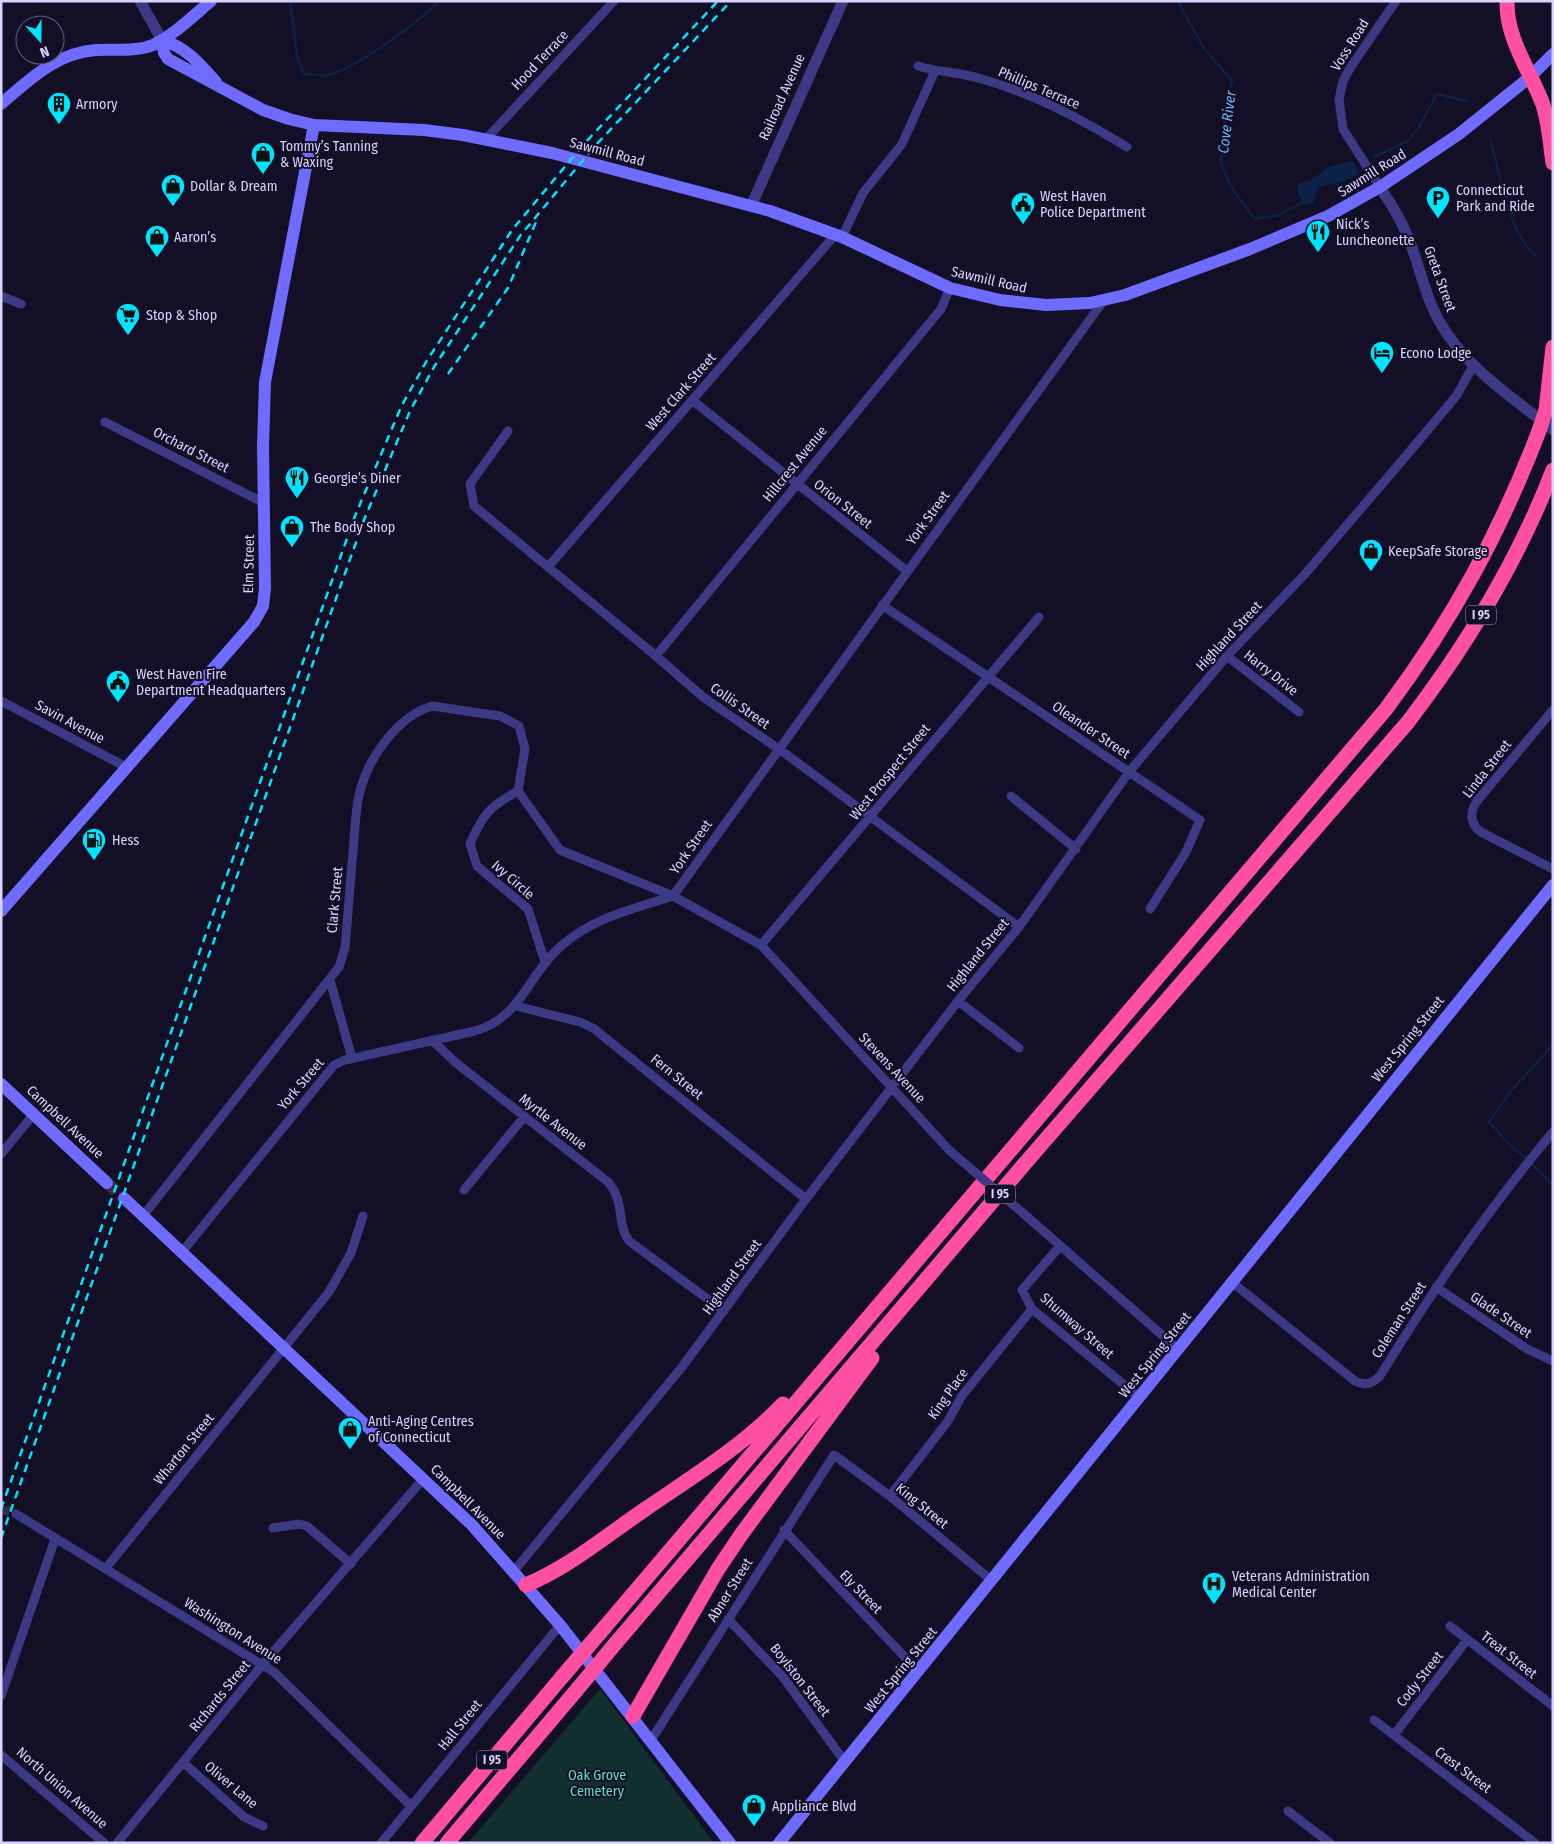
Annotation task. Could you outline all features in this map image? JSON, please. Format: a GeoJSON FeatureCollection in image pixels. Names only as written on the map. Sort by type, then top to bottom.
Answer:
{"type":"FeatureCollection","features":[{"type":"Feature","properties":{"kind":"highway"},"geometry":{"type":"LineString","coordinates":[[1507,1],[1515,44],[1544,111],[1553,163]]}},
{"type":"Feature","properties":{"kind":"highway"},"geometry":{"type":"LineString","coordinates":[[1546,410],[1553,346]]}},
{"type":"Feature","properties":{"kind":"highway","name":"I 95"},"geometry":{"type":"LineString","coordinates":[[422,1843],[1390,702],[1441,632],[1473,577],[1502,521],[1546,430],[1546,410],[1553,386]]}},
{"type":"Feature","properties":{"kind":"highway","name":"I 95"},"geometry":{"type":"LineString","coordinates":[[447,1843],[965,1235],[1408,722],[1446,671],[1480,618],[1511,562],[1553,470]]}},
{"type":"Feature","properties":{"kind":"highway"},"geometry":{"type":"LineString","coordinates":[[633,1716],[718,1569],[743,1532],[965,1235]]}},
{"type":"Feature","properties":{"kind":"highway"},"geometry":{"type":"LineString","coordinates":[[526,1585],[553,1574],[728,1451],[770,1418],[890,1293]]}},
{"type":"Feature","properties":{"kind":"main road"},"geometry":{"type":"LineString","coordinates":[[1,104],[39,72],[63,57],[93,50],[144,47],[162,40],[211,1]]}},
{"type":"Feature","properties":{"kind":"main road","name":"Sawmill Road"},"geometry":{"type":"LineString","coordinates":[[162,40],[164,53],[168,59],[263,110],[314,125],[424,130],[487,138],[751,206],[839,236],[950,288],[1023,304],[1063,305],[1104,300],[1158,284],[1291,233],[1328,216],[1380,187],[1459,134],[1530,77],[1553,54]]}},
{"type":"Feature","properties":{"kind":"main road","name":"Elm Street"},"geometry":{"type":"LineString","coordinates":[[1,911],[259,615],[263,606],[265,588],[263,420],[265,382],[314,125]]}},
{"type":"Feature","properties":{"kind":"main road","name":"West Spring Street"},"geometry":{"type":"LineString","coordinates":[[779,1843],[1553,885]]}},
{"type":"Feature","properties":{"kind":"main road","name":"Campbell Avenue"},"geometry":{"type":"LineString","coordinates":[[1,1084],[107,1183]]}},
{"type":"Feature","properties":{"kind":"main road","name":"Campbell Avenue"},"geometry":{"type":"LineString","coordinates":[[124,1198],[424,1478],[514,1571],[633,1716],[730,1843]]}},
{"type":"Feature","properties":{"kind":"street"},"geometry":{"type":"LineString","coordinates":[[140,1],[162,40]]}},
{"type":"Feature","properties":{"kind":"street","name":"Hood Terrace"},"geometry":{"type":"LineString","coordinates":[[487,138],[614,1]]}},
{"type":"Feature","properties":{"kind":"street","name":"Railroad Avenue"},"geometry":{"type":"LineString","coordinates":[[751,206],[843,1]]}},
{"type":"Feature","properties":{"kind":"street","name":"Voss Road"},"geometry":{"type":"LineString","coordinates":[[1380,187],[1343,128],[1339,100],[1350,68],[1396,1]]}},
{"type":"Feature","properties":{"kind":"street","name":"Phillips Terrace"},"geometry":{"type":"LineString","coordinates":[[918,66],[935,71],[977,77],[1034,98],[1093,126],[1128,147]]}},
{"type":"Feature","properties":{"kind":"street"},"geometry":{"type":"LineString","coordinates":[[839,236],[863,193],[902,144],[935,71]]}},
{"type":"Feature","properties":{"kind":"street","name":"Greta Street"},"geometry":{"type":"LineString","coordinates":[[1380,187],[1406,233],[1422,282],[1438,320],[1463,355],[1546,430]]}},
{"type":"Feature","properties":{"kind":"street","name":"West Clark Street"},"geometry":{"type":"LineString","coordinates":[[548,566],[692,400],[839,236]]}},
{"type":"Feature","properties":{"kind":"street","name":"Hillcrest Avenue"},"geometry":{"type":"LineString","coordinates":[[656,656],[941,309],[950,288]]}},
{"type":"Feature","properties":{"kind":"street"},"geometry":{"type":"LineString","coordinates":[[1,296],[21,304]]}},
{"type":"Feature","properties":{"kind":"street","name":"York Street"},"geometry":{"type":"LineString","coordinates":[[182,1252],[330,1069],[339,1062],[485,1028],[496,1023],[516,1006],[545,962],[587,926],[615,914],[673,896],[778,748],[1104,300]]}},
{"type":"Feature","properties":{"kind":"street","name":"Highland Street"},"geometry":{"type":"LineString","coordinates":[[514,1571],[682,1367],[806,1199],[958,1001],[1019,927],[1129,772],[1227,656],[1305,574],[1457,396],[1474,366]]}},
{"type":"Feature","properties":{"kind":"street","name":"Orion Street"},"geometry":{"type":"LineString","coordinates":[[692,400],[907,572]]}},
{"type":"Feature","properties":{"kind":"street","name":"Orchard Street"},"geometry":{"type":"LineString","coordinates":[[105,422],[264,503]]}},
{"type":"Feature","properties":{"kind":"street","name":"Collis Street"},"geometry":{"type":"LineString","coordinates":[[508,431],[470,484],[474,506],[703,697],[778,748],[1019,927]]}},
{"type":"Feature","properties":{"kind":"street","name":"Oleander Street"},"geometry":{"type":"LineString","coordinates":[[882,605],[1200,820],[1186,852],[1150,909]]}},
{"type":"Feature","properties":{"kind":"street","name":"West Prospect Street"},"geometry":{"type":"LineString","coordinates":[[761,945],[871,817],[987,676],[1039,617]]}},
{"type":"Feature","properties":{"kind":"street","name":"Harry Drive"},"geometry":{"type":"LineString","coordinates":[[1227,656],[1299,712]]}},
{"type":"Feature","properties":{"kind":"street","name":"Savin Avenue"},"geometry":{"type":"LineString","coordinates":[[1,701],[126,767]]}},
{"type":"Feature","properties":{"kind":"street","name":"Clark Street"},"geometry":{"type":"LineString","coordinates":[[143,1216],[339,968],[345,948],[360,792],[372,763],[404,722],[423,708],[440,706],[500,716],[519,726],[525,749],[518,791]]}},
{"type":"Feature","properties":{"kind":"street","name":"Linda Street"},"geometry":{"type":"LineString","coordinates":[[1553,710],[1477,801],[1471,816],[1475,827],[1481,832],[1553,869]]}},
{"type":"Feature","properties":{"kind":"street","name":"Stevens Avenue"},"geometry":{"type":"LineString","coordinates":[[518,791],[560,850],[673,896],[761,945],[891,1089],[949,1150],[1178,1349]]}},
{"type":"Feature","properties":{"kind":"street","name":"Ivy Circle"},"geometry":{"type":"LineString","coordinates":[[518,791],[493,805],[478,824],[470,844],[477,866],[528,910],[545,962]]}},
{"type":"Feature","properties":{"kind":"street"},"geometry":{"type":"LineString","coordinates":[[1011,796],[1076,849]]}},
{"type":"Feature","properties":{"kind":"street"},"geometry":{"type":"LineString","coordinates":[[330,980],[352,1058]]}},
{"type":"Feature","properties":{"kind":"street"},"geometry":{"type":"LineString","coordinates":[[958,1001],[1019,1048]]}},
{"type":"Feature","properties":{"kind":"street","name":"Fern Street"},"geometry":{"type":"LineString","coordinates":[[516,1006],[580,1022],[593,1028],[806,1199]]}},
{"type":"Feature","properties":{"kind":"street","name":"Myrtle Avenue"},"geometry":{"type":"LineString","coordinates":[[432,1040],[455,1062],[612,1187],[620,1204],[623,1229],[629,1241],[724,1311]]}},
{"type":"Feature","properties":{"kind":"street"},"geometry":{"type":"LineString","coordinates":[[1,1154],[34,1114]]}},
{"type":"Feature","properties":{"kind":"street"},"geometry":{"type":"LineString","coordinates":[[464,1190],[524,1117]]}},
{"type":"Feature","properties":{"kind":"street","name":"Coleman Street"},"geometry":{"type":"LineString","coordinates":[[1233,1283],[1327,1360],[1355,1381],[1366,1385],[1380,1376],[1436,1287],[1528,1161],[1553,1132]]}},
{"type":"Feature","properties":{"kind":"street","name":"Wharton Street"},"geometry":{"type":"LineString","coordinates":[[106,1568],[329,1292],[351,1253],[363,1216]]}},
{"type":"Feature","properties":{"kind":"street","name":"Shumway Street"},"geometry":{"type":"LineString","coordinates":[[1060,1246],[1022,1290],[1032,1309],[1140,1398]]}},
{"type":"Feature","properties":{"kind":"street","name":"Glade Street"},"geometry":{"type":"LineString","coordinates":[[1436,1287],[1527,1349],[1553,1361]]}},
{"type":"Feature","properties":{"kind":"street","name":"King Place"},"geometry":{"type":"LineString","coordinates":[[890,1496],[948,1421],[960,1397],[1032,1309]]}},
{"type":"Feature","properties":{"kind":"street","name":"King Street"},"geometry":{"type":"LineString","coordinates":[[834,1455],[890,1496],[991,1580]]}},
{"type":"Feature","properties":{"kind":"street","name":"Abner Street"},"geometry":{"type":"LineString","coordinates":[[651,1740],[784,1530],[834,1455]]}},
{"type":"Feature","properties":{"kind":"street","name":"Richards Street"},"geometry":{"type":"LineString","coordinates":[[117,1843],[262,1665],[424,1478]]}},
{"type":"Feature","properties":{"kind":"street","name":"Washington Avenue"},"geometry":{"type":"LineString","coordinates":[[16,1514],[274,1672],[410,1805]]}},
{"type":"Feature","properties":{"kind":"street"},"geometry":{"type":"LineString","coordinates":[[274,1528],[299,1524],[307,1526],[351,1564]]}},
{"type":"Feature","properties":{"kind":"street","name":"Ely Street"},"geometry":{"type":"LineString","coordinates":[[784,1530],[919,1672]]}},
{"type":"Feature","properties":{"kind":"street"},"geometry":{"type":"LineString","coordinates":[[1,1696],[55,1539]]}},
{"type":"Feature","properties":{"kind":"street","name":"Boylston Street"},"geometry":{"type":"LineString","coordinates":[[728,1618],[783,1677],[845,1762]]}},
{"type":"Feature","properties":{"kind":"street","name":"Hall Street"},"geometry":{"type":"LineString","coordinates":[[381,1843],[410,1805],[560,1625]]}},
{"type":"Feature","properties":{"kind":"street","name":"Treat Street"},"geometry":{"type":"LineString","coordinates":[[1450,1626],[1553,1706]]}},
{"type":"Feature","properties":{"kind":"street","name":"Cody Street"},"geometry":{"type":"LineString","coordinates":[[1394,1735],[1467,1640]]}},
{"type":"Feature","properties":{"kind":"street","name":"Crest Street"},"geometry":{"type":"LineString","coordinates":[[1374,1720],[1535,1843]]}},
{"type":"Feature","properties":{"kind":"street","name":"North Union Avenue"},"geometry":{"type":"LineString","coordinates":[[1,1754],[104,1843]]}},
{"type":"Feature","properties":{"kind":"street","name":"Oliver Lane"},"geometry":{"type":"LineString","coordinates":[[184,1763],[244,1817],[263,1826]]}},
{"type":"Feature","properties":{"kind":"street"},"geometry":{"type":"LineString","coordinates":[[1288,1811],[1330,1843]]}},
{"type":"Feature","properties":{"kind":"green space","name":"Oak Grove Cemetery"},"geometry":{"type":"Polygon","coordinates":[[[600,1689],[714,1843],[468,1843],[600,1689]]]}},
{"type":"Feature","properties":{"kind":"water"},"geometry":{"type":"Polygon","coordinates":[[[1353,161],[1359,174],[1341,182],[1322,186],[1315,195],[1314,202],[1307,205],[1302,204],[1297,191],[1299,183],[1310,181],[1329,167],[1353,161]]]}},
{"type":"Feature","properties":{"kind":"waterway","name":"Cove River"},"geometry":{"type":"LineString","coordinates":[[290,1],[297,56],[304,74],[321,75],[339,71],[369,55],[417,21],[439,1]]}},
{"type":"Feature","properties":{"kind":"waterway","name":"Cove River"},"geometry":{"type":"LineString","coordinates":[[1178,1],[1204,49],[1232,80],[1224,123],[1221,159],[1225,173],[1240,200],[1255,219],[1279,215],[1304,201]]}},
{"type":"Feature","properties":{"kind":"waterway","name":"Cove River"},"geometry":{"type":"LineString","coordinates":[[1374,157],[1408,141],[1418,129],[1437,94],[1466,101]]}},
{"type":"Feature","properties":{"kind":"waterway","name":"Cove River"},"geometry":{"type":"LineString","coordinates":[[1490,138],[1506,202],[1512,218],[1526,246],[1536,256]]}},
{"type":"Feature","properties":{"kind":"waterway","name":"Cove River"},"geometry":{"type":"LineString","coordinates":[[1527,1159],[1513,1148],[1489,1122],[1510,1092],[1553,1045]]}},
{"type":"Feature","properties":{"kind":"waterway","name":"Cove River"},"geometry":{"type":"LineString","coordinates":[[1531,1163],[1553,1185]]}},
{"type":"Feature","properties":{"kind":"tunnel"},"geometry":{"type":"LineString","coordinates":[[107,1183],[124,1198]]}},
{"type":"Feature","properties":{"kind":"tunnel"},"geometry":{"type":"LineString","coordinates":[[1,1509],[16,1514]]}},
{"type":"Feature","properties":{"kind":"railway"},"geometry":{"type":"LineString","coordinates":[[1,1509],[355,516],[401,407],[426,362],[512,230],[583,145],[718,1]]}},
{"type":"Feature","properties":{"kind":"railway"},"geometry":{"type":"LineString","coordinates":[[1,1538],[364,520],[410,411],[434,367],[520,236],[594,147],[731,1]]}},
{"type":"Feature","properties":{"kind":"railway"},"geometry":{"type":"LineString","coordinates":[[448,374],[508,288],[536,222]]}},
{"type":"Feature","properties":{"kind":"place","name":"Armory"},"geometry":{"type":"Point","coordinates":[59,125]}},
{"type":"Feature","properties":{"kind":"place","name":"Tommy’s Tanning & Waxing"},"geometry":{"type":"Point","coordinates":[263,175]}},
{"type":"Feature","properties":{"kind":"place","name":"Dollar & Dream"},"geometry":{"type":"Point","coordinates":[173,207]}},
{"type":"Feature","properties":{"kind":"place","name":"Connecticut Park and Ride"},"geometry":{"type":"Point","coordinates":[1438,219]}},
{"type":"Feature","properties":{"kind":"place","name":"West Haven Police Department"},"geometry":{"type":"Point","coordinates":[1023,225]}},
{"type":"Feature","properties":{"kind":"place","name":"Nick’s Luncheonette"},"geometry":{"type":"Point","coordinates":[1318,253]}},
{"type":"Feature","properties":{"kind":"place","name":"Aaron’s"},"geometry":{"type":"Point","coordinates":[157,258]}},
{"type":"Feature","properties":{"kind":"place","name":"Stop & Shop"},"geometry":{"type":"Point","coordinates":[128,336]}},
{"type":"Feature","properties":{"kind":"place","name":"Econo Lodge"},"geometry":{"type":"Point","coordinates":[1382,374]}},
{"type":"Feature","properties":{"kind":"place","name":"Georgie’s Diner"},"geometry":{"type":"Point","coordinates":[297,499]}},
{"type":"Feature","properties":{"kind":"place","name":"The Body Shop"},"geometry":{"type":"Point","coordinates":[292,548]}},
{"type":"Feature","properties":{"kind":"place","name":"KeepSafe Storage"},"geometry":{"type":"Point","coordinates":[1371,572]}},
{"type":"Feature","properties":{"kind":"place","name":"West Haven Fire Department Headquarters"},"geometry":{"type":"Point","coordinates":[118,703]}},
{"type":"Feature","properties":{"kind":"place","name":"Hess"},"geometry":{"type":"Point","coordinates":[94,861]}},
{"type":"Feature","properties":{"kind":"place","name":"Anti-Aging Centres of Connecticut"},"geometry":{"type":"Point","coordinates":[350,1450]}},
{"type":"Feature","properties":{"kind":"place","name":"Veterans Administration Medical Center"},"geometry":{"type":"Point","coordinates":[1214,1605]}},
{"type":"Feature","properties":{"kind":"place","name":"Appliance Blvd"},"geometry":{"type":"Point","coordinates":[754,1827]}}]}
